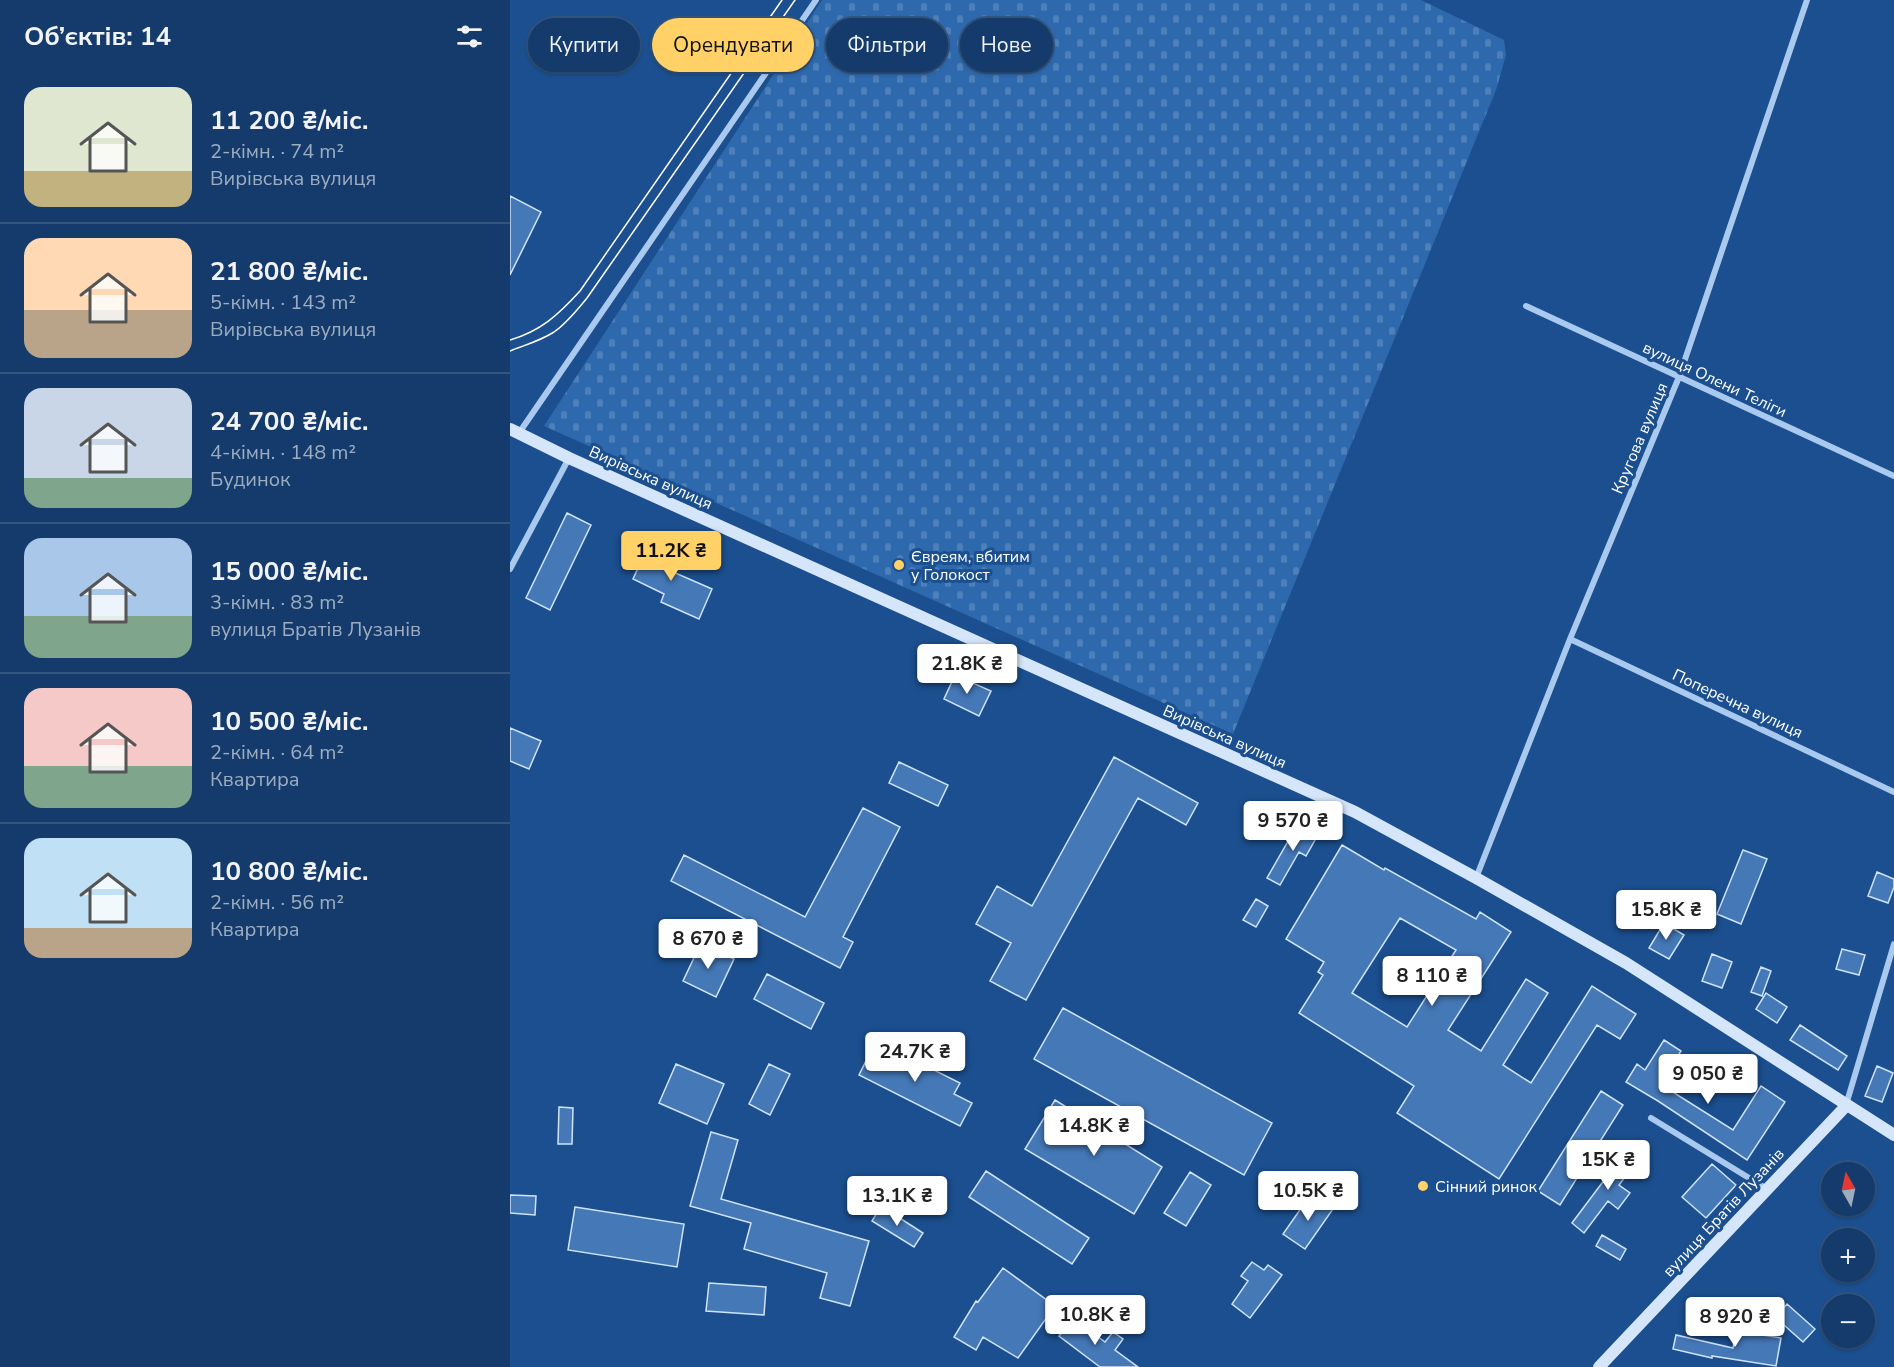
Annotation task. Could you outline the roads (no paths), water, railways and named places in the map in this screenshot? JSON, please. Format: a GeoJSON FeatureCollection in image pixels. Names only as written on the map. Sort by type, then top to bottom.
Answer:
{"type":"FeatureCollection","features":[{"type":"Feature","properties":{"kind":"main road","name":"Вирівська вулиця"},"geometry":{"type":"LineString","coordinates":[[514,431],[569,458],[1355,812],[1626,963],[1894,1135]]}},
{"type":"Feature","properties":{"kind":"main road","name":"вулиця Братів Лузанів"},"geometry":{"type":"LineString","coordinates":[[1599,1367],[1846,1106]]}},
{"type":"Feature","properties":{"kind":"street"},"geometry":{"type":"LineString","coordinates":[[514,431],[816,0]]}},
{"type":"Feature","properties":{"kind":"street","name":"Кругова вулиця"},"geometry":{"type":"LineString","coordinates":[[1476,878],[1570,639],[1679,377],[1808,0]]}},
{"type":"Feature","properties":{"kind":"street","name":"вулиця Олени Теліги"},"geometry":{"type":"LineString","coordinates":[[1526,306],[1894,476]]}},
{"type":"Feature","properties":{"kind":"street"},"geometry":{"type":"LineString","coordinates":[[510,569],[569,458]]}},
{"type":"Feature","properties":{"kind":"street","name":"Поперечна вулиця"},"geometry":{"type":"LineString","coordinates":[[1570,639],[1894,792]]}},
{"type":"Feature","properties":{"kind":"street"},"geometry":{"type":"LineString","coordinates":[[1846,1106],[1894,944]]}},
{"type":"Feature","properties":{"kind":"street"},"geometry":{"type":"LineString","coordinates":[[1651,1118],[1767,1189]]}},
{"type":"Feature","properties":{"kind":"tram line"},"geometry":{"type":"LineString","coordinates":[[510,340],[540,327],[564,308],[580,291],[782,0]]}},
{"type":"Feature","properties":{"kind":"tram line"},"geometry":{"type":"LineString","coordinates":[[510,351],[554,332],[587,298],[795,0]]}},
{"type":"Feature","properties":{"kind":"place","name":"Євреям, вбитим у Голокост"},"geometry":{"type":"Point","coordinates":[899,565]}},
{"type":"Feature","properties":{"kind":"place","name":"Сінний ринок"},"geometry":{"type":"Point","coordinates":[1423,1186]}}]}
